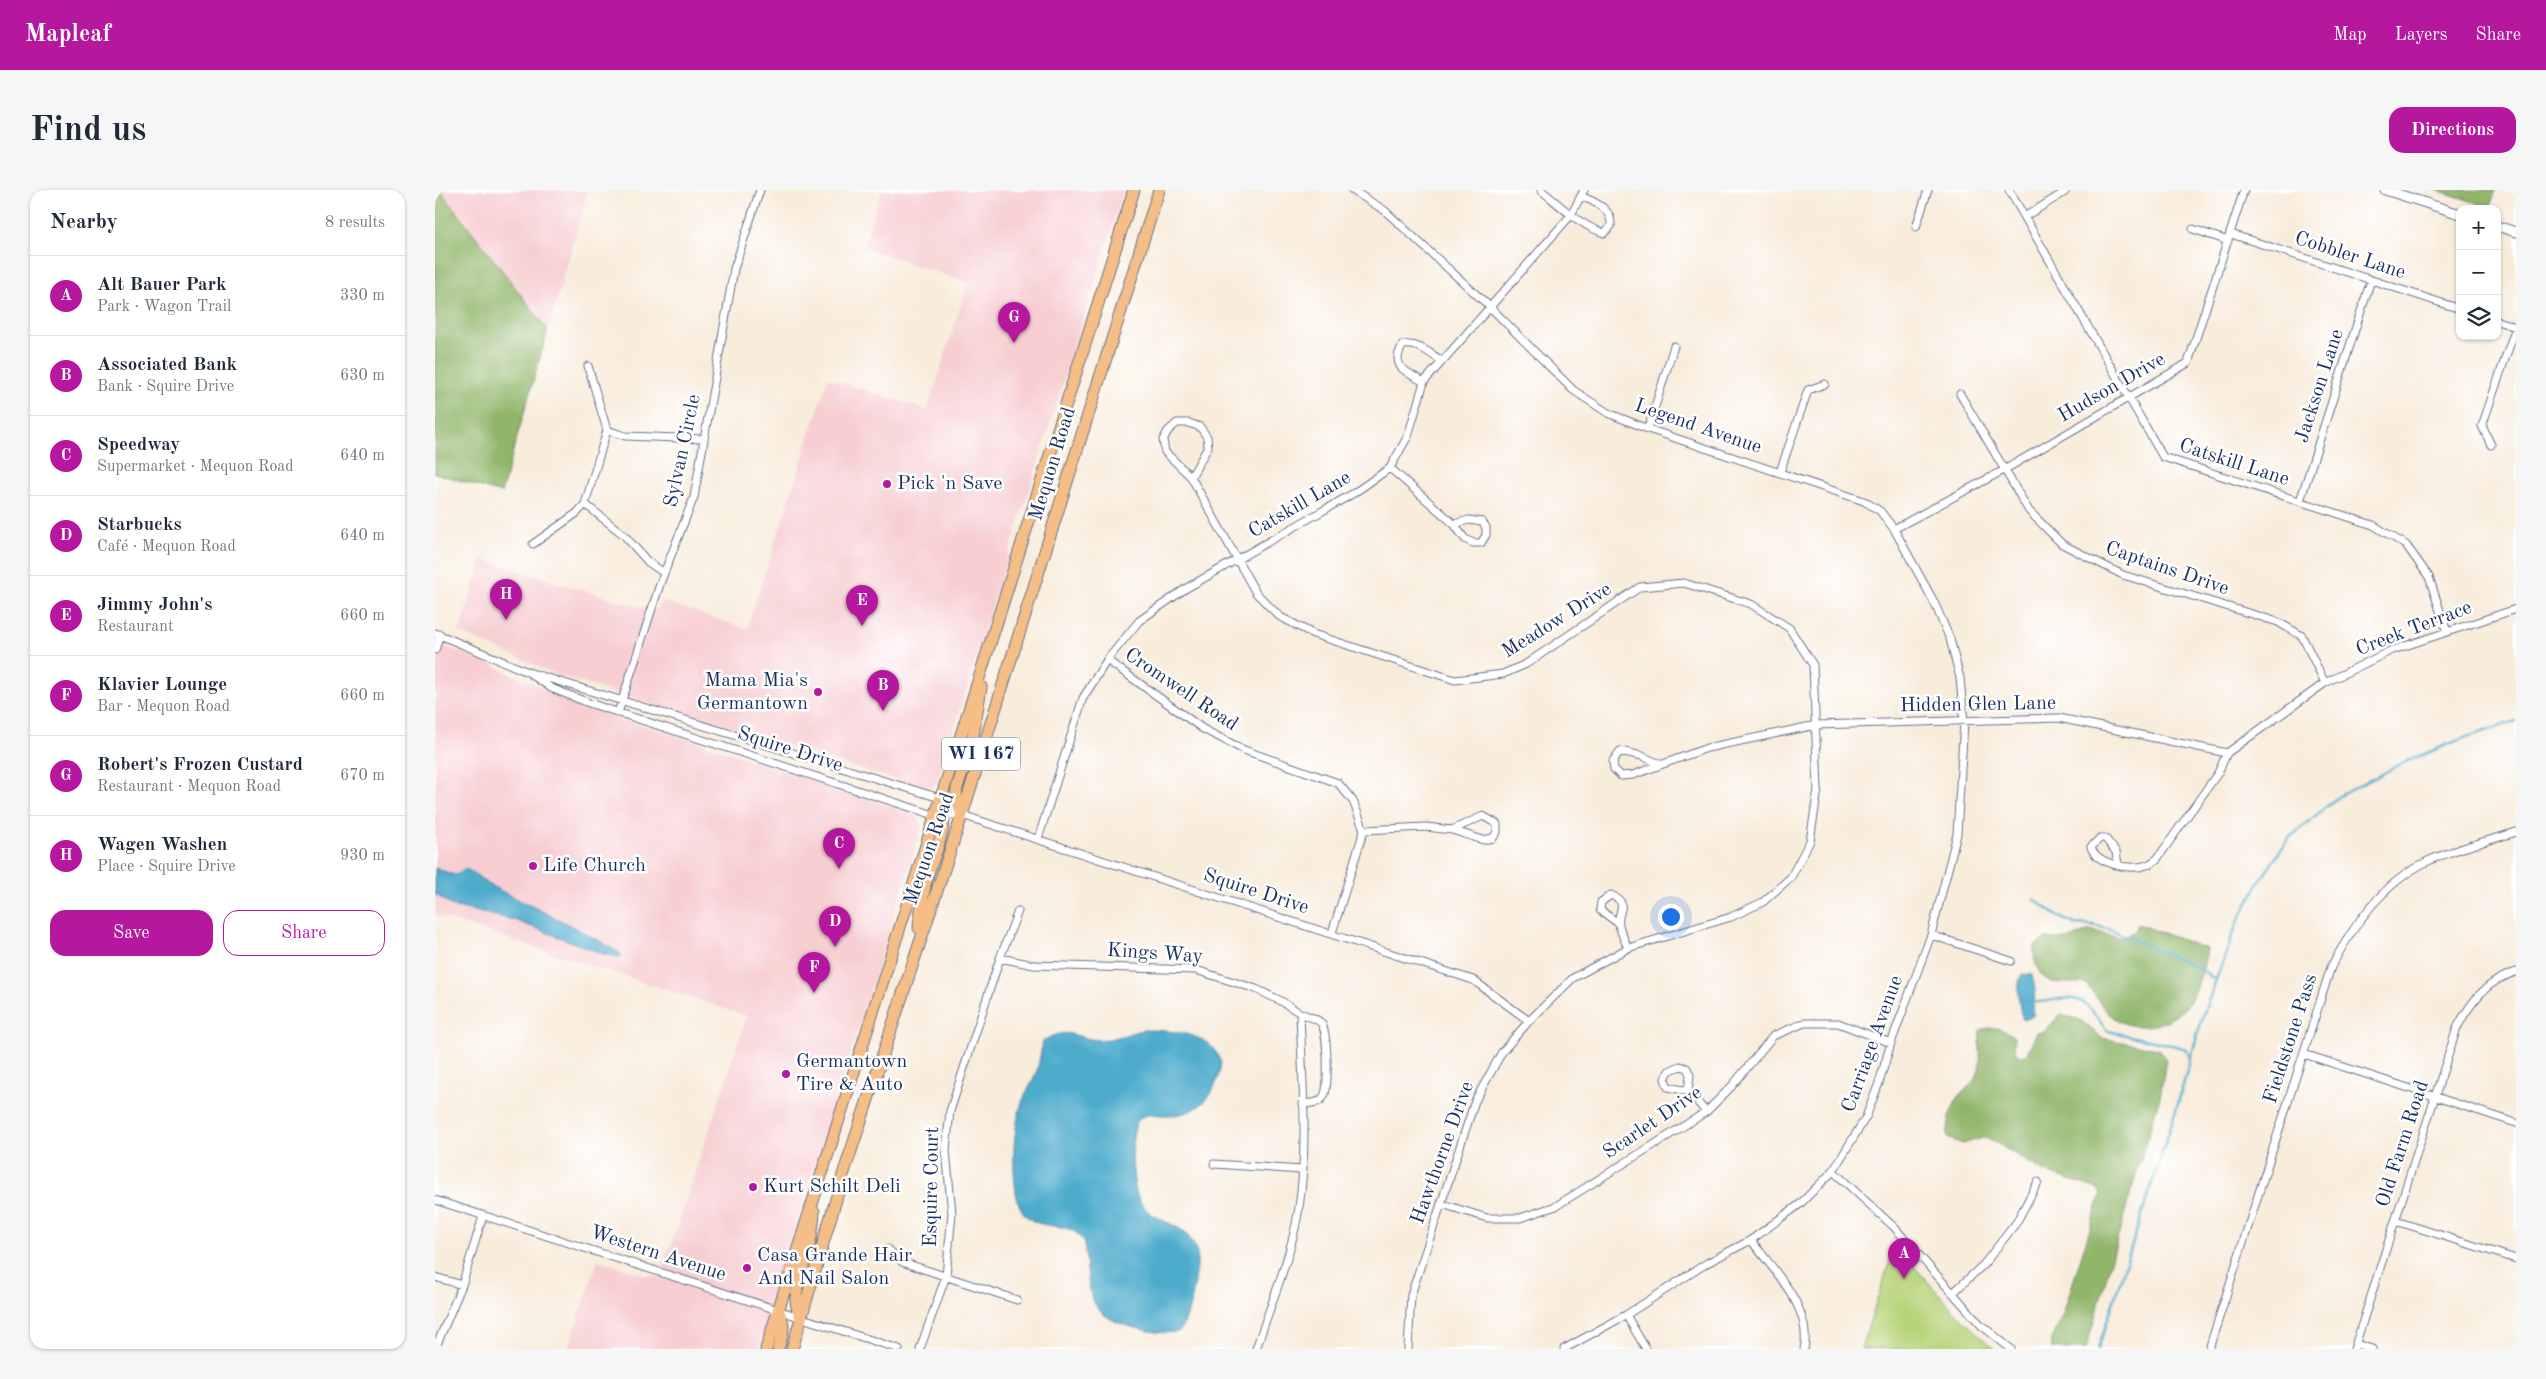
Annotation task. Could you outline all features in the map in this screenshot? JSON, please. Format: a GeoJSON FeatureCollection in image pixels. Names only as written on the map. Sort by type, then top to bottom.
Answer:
{"type":"FeatureCollection","features":[{"type":"Feature","properties":{"kind":"main road","name":"Mequon Road"},"geometry":{"type":"LineString","coordinates":[[940,798],[1134,190]]}},
{"type":"Feature","properties":{"kind":"main road","name":"Mequon Road"},"geometry":{"type":"LineString","coordinates":[[792,1349],[846,1166],[962,815],[1159,190]]}},
{"type":"Feature","properties":{"kind":"main road"},"geometry":{"type":"LineString","coordinates":[[962,815],[956,799],[957,788],[972,742],[985,660]]}},
{"type":"Feature","properties":{"kind":"main road"},"geometry":{"type":"LineString","coordinates":[[917,947],[927,880],[942,831],[939,815],[945,808],[940,798]]}},
{"type":"Feature","properties":{"kind":"main road","name":"Mequon Road"},"geometry":{"type":"LineString","coordinates":[[766,1349],[825,1159],[939,815]]}},
{"type":"Feature","properties":{"kind":"main road"},"geometry":{"type":"LineString","coordinates":[[825,1159],[846,1166]]}},
{"type":"Feature","properties":{"kind":"main road"},"geometry":{"type":"LineString","coordinates":[[801,1317],[796,1304],[796,1289],[813,1228],[815,1195]]}},
{"type":"Feature","properties":{"kind":"main road"},"geometry":{"type":"LineString","coordinates":[[778,1310],[782,1318],[783,1330],[778,1349]]}},
{"type":"Feature","properties":{"kind":"street","name":"Sylvan Circle"},"geometry":{"type":"LineString","coordinates":[[618,713],[664,573],[694,497],[734,269],[760,190]]}},
{"type":"Feature","properties":{"kind":"street","name":"Legend Avenue"},"geometry":{"type":"LineString","coordinates":[[1352,190],[1384,210],[1489,306],[1573,390],[1607,413],[1648,429],[1864,501],[1880,511],[1894,529],[1934,602],[1950,639],[1960,678],[1964,722]]}},
{"type":"Feature","properties":{"kind":"street"},"geometry":{"type":"LineString","coordinates":[[1541,190],[1571,215],[1593,229],[1604,232],[1611,226],[1611,218],[1607,210],[1583,193]]}},
{"type":"Feature","properties":{"kind":"street"},"geometry":{"type":"LineString","coordinates":[[1916,227],[1928,190]]}},
{"type":"Feature","properties":{"kind":"street","name":"Catskill Lane"},"geometry":{"type":"LineString","coordinates":[[2009,190],[2026,216],[2075,306],[2163,457],[2373,525],[2406,545],[2429,577],[2447,632]]}},
{"type":"Feature","properties":{"kind":"street","name":"Hudson Drive"},"geometry":{"type":"LineString","coordinates":[[1894,529],[2004,470],[2189,363],[2243,190]]}},
{"type":"Feature","properties":{"kind":"street"},"geometry":{"type":"LineString","coordinates":[[2385,190],[2456,213]]}},
{"type":"Feature","properties":{"kind":"street"},"geometry":{"type":"LineString","coordinates":[[2026,216],[2065,192]]}},
{"type":"Feature","properties":{"kind":"street","name":"Catskill Lane"},"geometry":{"type":"LineString","coordinates":[[1037,839],[1083,698],[1107,660],[1139,621],[1185,589],[1355,493],[1390,468],[1408,436],[1424,382],[1571,215],[1583,193]]}},
{"type":"Feature","properties":{"kind":"street"},"geometry":{"type":"LineString","coordinates":[[2501,227],[2516,232]]}},
{"type":"Feature","properties":{"kind":"street","name":"Cobbler Lane"},"geometry":{"type":"LineString","coordinates":[[2193,229],[2229,237],[2456,308]]}},
{"type":"Feature","properties":{"kind":"street","name":"Jackson Lane"},"geometry":{"type":"LineString","coordinates":[[2300,501],[2371,280]]}},
{"type":"Feature","properties":{"kind":"street"},"geometry":{"type":"LineString","coordinates":[[2491,445],[2482,426],[2516,327],[2501,322]]}},
{"type":"Feature","properties":{"kind":"street"},"geometry":{"type":"LineString","coordinates":[[1424,382],[1402,369],[1397,361],[1398,353],[1403,345],[1418,346],[1442,361]]}},
{"type":"Feature","properties":{"kind":"street"},"geometry":{"type":"LineString","coordinates":[[1648,429],[1674,346]]}},
{"type":"Feature","properties":{"kind":"street"},"geometry":{"type":"LineString","coordinates":[[533,544],[577,513],[585,504],[607,430],[588,366]]}},
{"type":"Feature","properties":{"kind":"street"},"geometry":{"type":"LineString","coordinates":[[1780,472],[1808,390],[1825,384]]}},
{"type":"Feature","properties":{"kind":"street","name":"Captains Drive"},"geometry":{"type":"LineString","coordinates":[[1960,394],[2029,512],[2062,544],[2123,575],[2278,622],[2302,636],[2325,683]]}},
{"type":"Feature","properties":{"kind":"street"},"geometry":{"type":"LineString","coordinates":[[1177,423],[1189,423],[1200,427],[1207,437],[1207,447],[1191,477],[1165,452],[1163,440],[1168,431],[1177,423]]}},
{"type":"Feature","properties":{"kind":"street"},"geometry":{"type":"LineString","coordinates":[[607,430],[625,436],[704,439]]}},
{"type":"Feature","properties":{"kind":"street"},"geometry":{"type":"LineString","coordinates":[[1390,468],[1455,524],[1465,539],[1473,543],[1481,543],[1486,535],[1487,527],[1482,522],[1469,520],[1455,524]]}},
{"type":"Feature","properties":{"kind":"street","name":"Meadow Drive"},"geometry":{"type":"LineString","coordinates":[[1191,477],[1256,593],[1279,616],[1313,634],[1455,680],[1503,674],[1526,664],[1640,587],[1684,583],[1751,604],[1789,628],[1813,666],[1816,725]]}},
{"type":"Feature","properties":{"kind":"street"},"geometry":{"type":"LineString","coordinates":[[585,504],[625,535],[648,562],[664,573]]}},
{"type":"Feature","properties":{"kind":"street","name":"Creek Terrace"},"geometry":{"type":"LineString","coordinates":[[2227,752],[2325,683],[2389,651],[2516,610]]}},
{"type":"Feature","properties":{"kind":"street"},"geometry":{"type":"LineString","coordinates":[[435,650],[437,634]]}},
{"type":"Feature","properties":{"kind":"street","name":"Squire Drive"},"geometry":{"type":"LineString","coordinates":[[437,634],[528,672],[622,699],[940,798],[962,815]]}},
{"type":"Feature","properties":{"kind":"street","name":"Cromwell Road"},"geometry":{"type":"LineString","coordinates":[[1107,660],[1203,729],[1245,750],[1338,783],[1353,802],[1364,830]]}},
{"type":"Feature","properties":{"kind":"street","name":"Squire Drive"},"geometry":{"type":"LineString","coordinates":[[528,672],[570,696],[618,713],[939,815],[962,815],[1473,980],[1529,1021]]}},
{"type":"Feature","properties":{"kind":"street","name":"Hidden Glen Lane"},"geometry":{"type":"LineString","coordinates":[[1660,764],[1642,756],[1620,751],[1613,761],[1614,769],[1621,776],[1633,775],[1707,748],[1816,725],[2059,718],[2227,752]]}},
{"type":"Feature","properties":{"kind":"street","name":"Carriage Avenue"},"geometry":{"type":"LineString","coordinates":[[1564,1349],[1626,1315],[1707,1264],[1751,1240],[1801,1204],[1833,1171],[1866,1117],[1931,935],[1957,834],[1964,722]]}},
{"type":"Feature","properties":{"kind":"street","name":"Hawthorne Drive"},"geometry":{"type":"LineString","coordinates":[[1408,1349],[1411,1295],[1475,1100],[1502,1052],[1529,1021],[1573,978],[1628,948],[1731,916],[1763,902],[1791,877],[1810,842],[1818,789],[1816,725]]}},
{"type":"Feature","properties":{"kind":"street"},"geometry":{"type":"LineString","coordinates":[[2118,864],[2145,866],[2157,859],[2218,773],[2227,752]]}},
{"type":"Feature","properties":{"kind":"street"},"geometry":{"type":"LineString","coordinates":[[1332,933],[1364,830],[1426,827],[1453,830],[1483,840],[1493,838],[1497,832],[1497,824],[1483,816],[1453,830]]}},
{"type":"Feature","properties":{"kind":"street","name":"Fieldstone Pass"},"geometry":{"type":"LineString","coordinates":[[2209,1349],[2331,967],[2346,939],[2367,909],[2398,880],[2429,861],[2516,832]]}},
{"type":"Feature","properties":{"kind":"street","name":"Esquire Court"},"geometry":{"type":"LineString","coordinates":[[920,1349],[946,1276],[952,1214],[946,1150],[950,1111],[1000,958],[1019,912]]}},
{"type":"Feature","properties":{"kind":"street"},"geometry":{"type":"LineString","coordinates":[[1618,923],[1628,948]]}},
{"type":"Feature","properties":{"kind":"street"},"geometry":{"type":"LineString","coordinates":[[1931,935],[2011,961]]}},
{"type":"Feature","properties":{"kind":"street","name":"Kings Way"},"geometry":{"type":"LineString","coordinates":[[1000,958],[1034,965],[1197,970],[1256,989],[1281,1001],[1300,1013],[1317,1020],[1325,1031],[1327,1088],[1324,1097],[1320,1101],[1303,1104]]}},
{"type":"Feature","properties":{"kind":"street","name":"Old Farm Road"},"geometry":{"type":"LineString","coordinates":[[2355,1346],[2457,1028],[2468,1008],[2482,991],[2507,975],[2516,972]]}},
{"type":"Feature","properties":{"kind":"street"},"geometry":{"type":"LineString","coordinates":[[1256,1349],[1294,1232],[1302,1170],[1303,1104],[1300,1013]]}},
{"type":"Feature","properties":{"kind":"street","name":"Scarlet Drive"},"geometry":{"type":"LineString","coordinates":[[1442,1204],[1487,1218],[1520,1218],[1556,1206],[1706,1112],[1732,1086],[1773,1036],[1804,1023],[1837,1023],[1891,1043]]}},
{"type":"Feature","properties":{"kind":"street"},"geometry":{"type":"LineString","coordinates":[[2304,1054],[2516,1123]]}},
{"type":"Feature","properties":{"kind":"street"},"geometry":{"type":"LineString","coordinates":[[1688,1091],[1706,1112]]}},
{"type":"Feature","properties":{"kind":"street"},"geometry":{"type":"LineString","coordinates":[[1214,1164],[1302,1170]]}},
{"type":"Feature","properties":{"kind":"street"},"geometry":{"type":"LineString","coordinates":[[1833,1171],[1893,1227],[1954,1292],[1981,1325],[2011,1349]]}},
{"type":"Feature","properties":{"kind":"street"},"geometry":{"type":"LineString","coordinates":[[1954,1292],[1984,1264],[2016,1223],[2038,1182]]}},
{"type":"Feature","properties":{"kind":"street","name":"Western Avenue"},"geometry":{"type":"LineString","coordinates":[[435,1200],[899,1349]]}},
{"type":"Feature","properties":{"kind":"street"},"geometry":{"type":"LineString","coordinates":[[435,1349],[462,1285],[483,1216]]}},
{"type":"Feature","properties":{"kind":"street"},"geometry":{"type":"LineString","coordinates":[[2396,1221],[2516,1259]]}},
{"type":"Feature","properties":{"kind":"street"},"geometry":{"type":"LineString","coordinates":[[1751,1240],[1796,1302],[1803,1320],[1806,1339],[1804,1349]]}},
{"type":"Feature","properties":{"kind":"street"},"geometry":{"type":"LineString","coordinates":[[888,1249],[902,1262],[1017,1300]]}},
{"type":"Feature","properties":{"kind":"street"},"geometry":{"type":"LineString","coordinates":[[435,1277],[462,1285]]}},
{"type":"Feature","properties":{"kind":"street"},"geometry":{"type":"LineString","coordinates":[[1626,1315],[1646,1349]]}},
{"type":"Feature","properties":{"kind":"street"},"geometry":{"type":"LineString","coordinates":[[2355,1346],[2371,1349]]}},
{"type":"Feature","properties":{"kind":"shaded area"},"geometry":{"type":"Polygon","coordinates":[[[440,190],[588,190],[548,330],[440,190]]]}},
{"type":"Feature","properties":{"kind":"shaded area"},"geometry":{"type":"Polygon","coordinates":[[[882,190],[1124,190],[936,784],[931,788],[922,788],[560,676],[459,632],[482,560],[656,612],[660,600],[747,629],[828,378],[927,410],[968,283],[863,247],[882,190]]]}},
{"type":"Feature","properties":{"kind":"shaded area"},"geometry":{"type":"Polygon","coordinates":[[[443,646],[477,658],[577,705],[710,746],[913,814],[920,819],[921,832],[793,1234],[759,1349],[568,1349],[598,1260],[646,1275],[660,1277],[747,1016],[435,915],[435,671],[443,646]]]}},
{"type":"Feature","properties":{"kind":"green space"},"geometry":{"type":"Polygon","coordinates":[[[435,190],[440,190],[548,330],[501,493],[435,473],[435,190]]]}},
{"type":"Feature","properties":{"kind":"green space"},"geometry":{"type":"Polygon","coordinates":[[[2436,190],[2496,190],[2491,205],[2484,205],[2436,190]]]}},
{"type":"Feature","properties":{"kind":"green space"},"geometry":{"type":"Polygon","coordinates":[[[2138,924],[2207,949],[2199,979],[2190,1002],[2179,1013],[2163,1022],[2154,1025],[2136,1026],[2119,1021],[2105,1009],[2086,984],[2059,983],[2047,980],[2042,976],[2035,961],[2035,946],[2045,939],[2070,939],[2090,930],[2120,938],[2135,931],[2138,924]]]}},
{"type":"Feature","properties":{"kind":"green space"},"geometry":{"type":"Polygon","coordinates":[[[2060,1015],[2079,1019],[2102,1038],[2159,1049],[2166,1059],[2160,1097],[2086,1349],[2051,1349],[2050,1344],[2063,1314],[2101,1194],[2098,1189],[2045,1172],[1986,1137],[1963,1144],[1947,1138],[1948,1122],[1953,1107],[1978,1073],[1980,1063],[1980,1030],[1994,1028],[2006,1032],[2014,1037],[2015,1052],[2020,1056],[2026,1055],[2037,1033],[2044,1032],[2060,1015]]]}},
{"type":"Feature","properties":{"kind":"green space"},"geometry":{"type":"Polygon","coordinates":[[[1895,1245],[1955,1312],[1994,1349],[1861,1349],[1895,1245]]]}},
{"type":"Feature","properties":{"kind":"water"},"geometry":{"type":"Polygon","coordinates":[[[435,868],[455,875],[464,869],[472,872],[490,885],[605,944],[621,954],[620,957],[603,954],[514,920],[452,906],[435,894],[435,868]]]}},
{"type":"Feature","properties":{"kind":"water"},"geometry":{"type":"Polygon","coordinates":[[[2022,974],[2032,975],[2035,989],[2033,1016],[2023,1020],[2018,991],[2022,974]]]}},
{"type":"Feature","properties":{"kind":"water"},"geometry":{"type":"Polygon","coordinates":[[[1142,1030],[1160,1030],[1198,1038],[1213,1048],[1221,1062],[1214,1088],[1204,1102],[1180,1114],[1148,1115],[1142,1117],[1135,1128],[1133,1175],[1140,1201],[1153,1215],[1185,1233],[1197,1253],[1197,1270],[1193,1293],[1184,1324],[1180,1331],[1168,1333],[1118,1323],[1100,1311],[1091,1295],[1085,1249],[1081,1238],[1074,1231],[1045,1225],[1027,1217],[1020,1207],[1015,1182],[1014,1148],[1016,1125],[1023,1100],[1037,1072],[1043,1041],[1052,1036],[1065,1033],[1105,1040],[1142,1030]]]}},
{"type":"Feature","properties":{"kind":"waterway"},"geometry":{"type":"LineString","coordinates":[[2098,1349],[2175,1113],[2203,1015],[2238,921],[2258,884],[2288,839],[2339,796],[2405,762],[2464,738],[2516,721]]}},
{"type":"Feature","properties":{"kind":"waterway"},"geometry":{"type":"LineString","coordinates":[[2034,899],[2059,917],[2075,924],[2093,925],[2114,931],[2200,969],[2216,980]]}},
{"type":"Feature","properties":{"kind":"waterway"},"geometry":{"type":"LineString","coordinates":[[2035,1002],[2069,998],[2077,1000],[2089,1007],[2108,1031],[2180,1047],[2187,1051],[2190,1058]]}},
{"type":"Feature","properties":{"kind":"place","name":"Robert's Frozen Custard"},"geometry":{"type":"Point","coordinates":[1014,343]}},
{"type":"Feature","properties":{"kind":"place","name":"Pick 'n Save"},"geometry":{"type":"Point","coordinates":[887,484]}},
{"type":"Feature","properties":{"kind":"place","name":"Wagen Washen"},"geometry":{"type":"Point","coordinates":[506,620]}},
{"type":"Feature","properties":{"kind":"place","name":"Jimmy John's"},"geometry":{"type":"Point","coordinates":[862,626]}},
{"type":"Feature","properties":{"kind":"place","name":"Mama Mia's Germantown"},"geometry":{"type":"Point","coordinates":[818,692]}},
{"type":"Feature","properties":{"kind":"place","name":"Associated Bank"},"geometry":{"type":"Point","coordinates":[883,711]}},
{"type":"Feature","properties":{"kind":"place","name":"Life Church"},"geometry":{"type":"Point","coordinates":[533,866]}},
{"type":"Feature","properties":{"kind":"place","name":"Speedway"},"geometry":{"type":"Point","coordinates":[839,869]}},
{"type":"Feature","properties":{"kind":"place","name":"Starbucks"},"geometry":{"type":"Point","coordinates":[835,947]}},
{"type":"Feature","properties":{"kind":"place","name":"Klavier Lounge"},"geometry":{"type":"Point","coordinates":[814,993]}},
{"type":"Feature","properties":{"kind":"place","name":"Germantown Tire & Auto"},"geometry":{"type":"Point","coordinates":[786,1074]}},
{"type":"Feature","properties":{"kind":"place","name":"Kurt Schilt Deli"},"geometry":{"type":"Point","coordinates":[753,1187]}},
{"type":"Feature","properties":{"kind":"place","name":"Casa Grande Hair And Nail Salon"},"geometry":{"type":"Point","coordinates":[747,1268]}},
{"type":"Feature","properties":{"kind":"place","name":"Alt Bauer Park"},"geometry":{"type":"Point","coordinates":[1904,1279]}}]}
